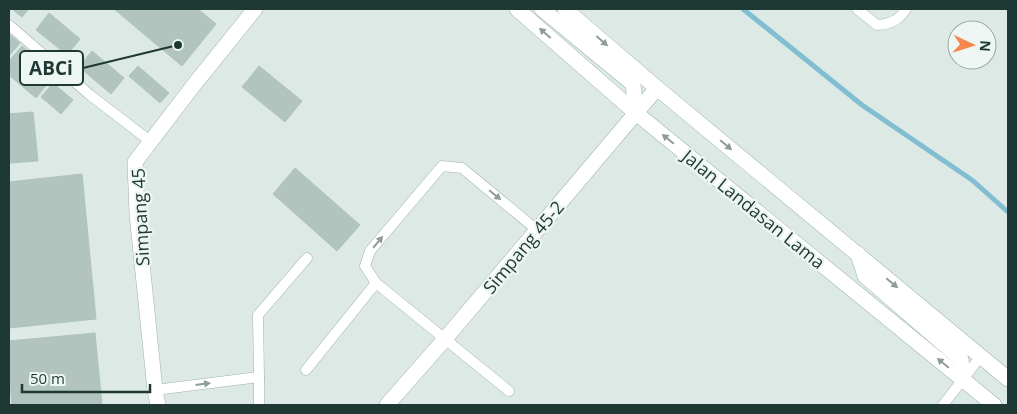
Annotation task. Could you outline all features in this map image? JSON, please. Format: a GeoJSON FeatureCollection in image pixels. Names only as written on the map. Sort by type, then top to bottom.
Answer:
{"type":"FeatureCollection","features":[{"type":"Feature","properties":{"kind":"main road","name":"Simpang 45"},"geometry":{"type":"LineString","coordinates":[[158,405],[137,214],[135,162],[256,9]]}},
{"type":"Feature","properties":{"kind":"main road","name":"Jalan Landasan Lama"},"geometry":{"type":"LineString","coordinates":[[517,9],[636,113],[994,405]]}},
{"type":"Feature","properties":{"kind":"main road"},"geometry":{"type":"LineString","coordinates":[[542,9],[633,84],[636,113]]}},
{"type":"Feature","properties":{"kind":"main road","name":"Jalan Landasan Lama"},"geometry":{"type":"LineString","coordinates":[[565,9],[657,88],[1008,379]]}},
{"type":"Feature","properties":{"kind":"main road","name":"Simpang 45-2"},"geometry":{"type":"LineString","coordinates":[[387,405],[657,88]]}},
{"type":"Feature","properties":{"kind":"main road"},"geometry":{"type":"LineString","coordinates":[[858,254],[865,276],[962,359],[963,379]]}},
{"type":"Feature","properties":{"kind":"lane"},"geometry":{"type":"LineString","coordinates":[[858,9],[877,25],[889,24],[895,21],[901,17],[906,9]]}},
{"type":"Feature","properties":{"kind":"lane"},"geometry":{"type":"LineString","coordinates":[[9,25],[90,95],[150,141]]}},
{"type":"Feature","properties":{"kind":"lane"},"geometry":{"type":"LineString","coordinates":[[509,391],[376,283],[364,266],[370,251],[442,166],[462,168],[537,230]]}},
{"type":"Feature","properties":{"kind":"lane"},"geometry":{"type":"LineString","coordinates":[[259,405],[258,315],[307,258]]}},
{"type":"Feature","properties":{"kind":"lane"},"geometry":{"type":"LineString","coordinates":[[306,370],[376,283]]}},
{"type":"Feature","properties":{"kind":"lane"},"geometry":{"type":"LineString","coordinates":[[943,405],[981,356]]}},
{"type":"Feature","properties":{"kind":"lane"},"geometry":{"type":"LineString","coordinates":[[155,390],[259,377]]}},
{"type":"Feature","properties":{"kind":"building"},"geometry":{"type":"Polygon","coordinates":[[[12,9],[29,9],[22,17],[12,9]]]}},
{"type":"Feature","properties":{"kind":"building"},"geometry":{"type":"Polygon","coordinates":[[[114,9],[198,9],[216,24],[182,66],[114,9]]]}},
{"type":"Feature","properties":{"kind":"building"},"geometry":{"type":"Polygon","coordinates":[[[49,13],[80,39],[67,55],[36,30],[49,13]]]}},
{"type":"Feature","properties":{"kind":"building"},"geometry":{"type":"Polygon","coordinates":[[[9,34],[20,43],[9,56],[9,34]]]}},
{"type":"Feature","properties":{"kind":"building"},"geometry":{"type":"Polygon","coordinates":[[[22,46],[55,74],[36,98],[9,75],[9,61],[22,46]]]}},
{"type":"Feature","properties":{"kind":"building"},"geometry":{"type":"Polygon","coordinates":[[[92,51],[124,78],[111,94],[79,67],[92,51]]]}},
{"type":"Feature","properties":{"kind":"building"},"geometry":{"type":"Polygon","coordinates":[[[138,66],[169,93],[160,103],[129,76],[138,66]]]}},
{"type":"Feature","properties":{"kind":"building"},"geometry":{"type":"Polygon","coordinates":[[[259,66],[302,101],[285,122],[242,87],[259,66]]]}},
{"type":"Feature","properties":{"kind":"building"},"geometry":{"type":"Polygon","coordinates":[[[53,83],[73,100],[61,114],[41,97],[53,83]]]}},
{"type":"Feature","properties":{"kind":"building"},"geometry":{"type":"Polygon","coordinates":[[[33,112],[38,161],[9,163],[9,114],[33,112]]]}},
{"type":"Feature","properties":{"kind":"building"},"geometry":{"type":"Polygon","coordinates":[[[295,168],[360,225],[337,251],[273,194],[295,168]]]}},
{"type":"Feature","properties":{"kind":"building"},"geometry":{"type":"Polygon","coordinates":[[[82,174],[96,319],[9,328],[9,182],[82,174]]]}},
{"type":"Feature","properties":{"kind":"building"},"geometry":{"type":"Polygon","coordinates":[[[95,333],[102,405],[12,405],[9,341],[95,333]]]}},
{"type":"Feature","properties":{"kind":"waterway"},"geometry":{"type":"LineString","coordinates":[[743,9],[862,105],[972,180],[1008,212]]}},
{"type":"Feature","properties":{"kind":"place","name":"ABCi"},"geometry":{"type":"Point","coordinates":[178,45]}}]}
